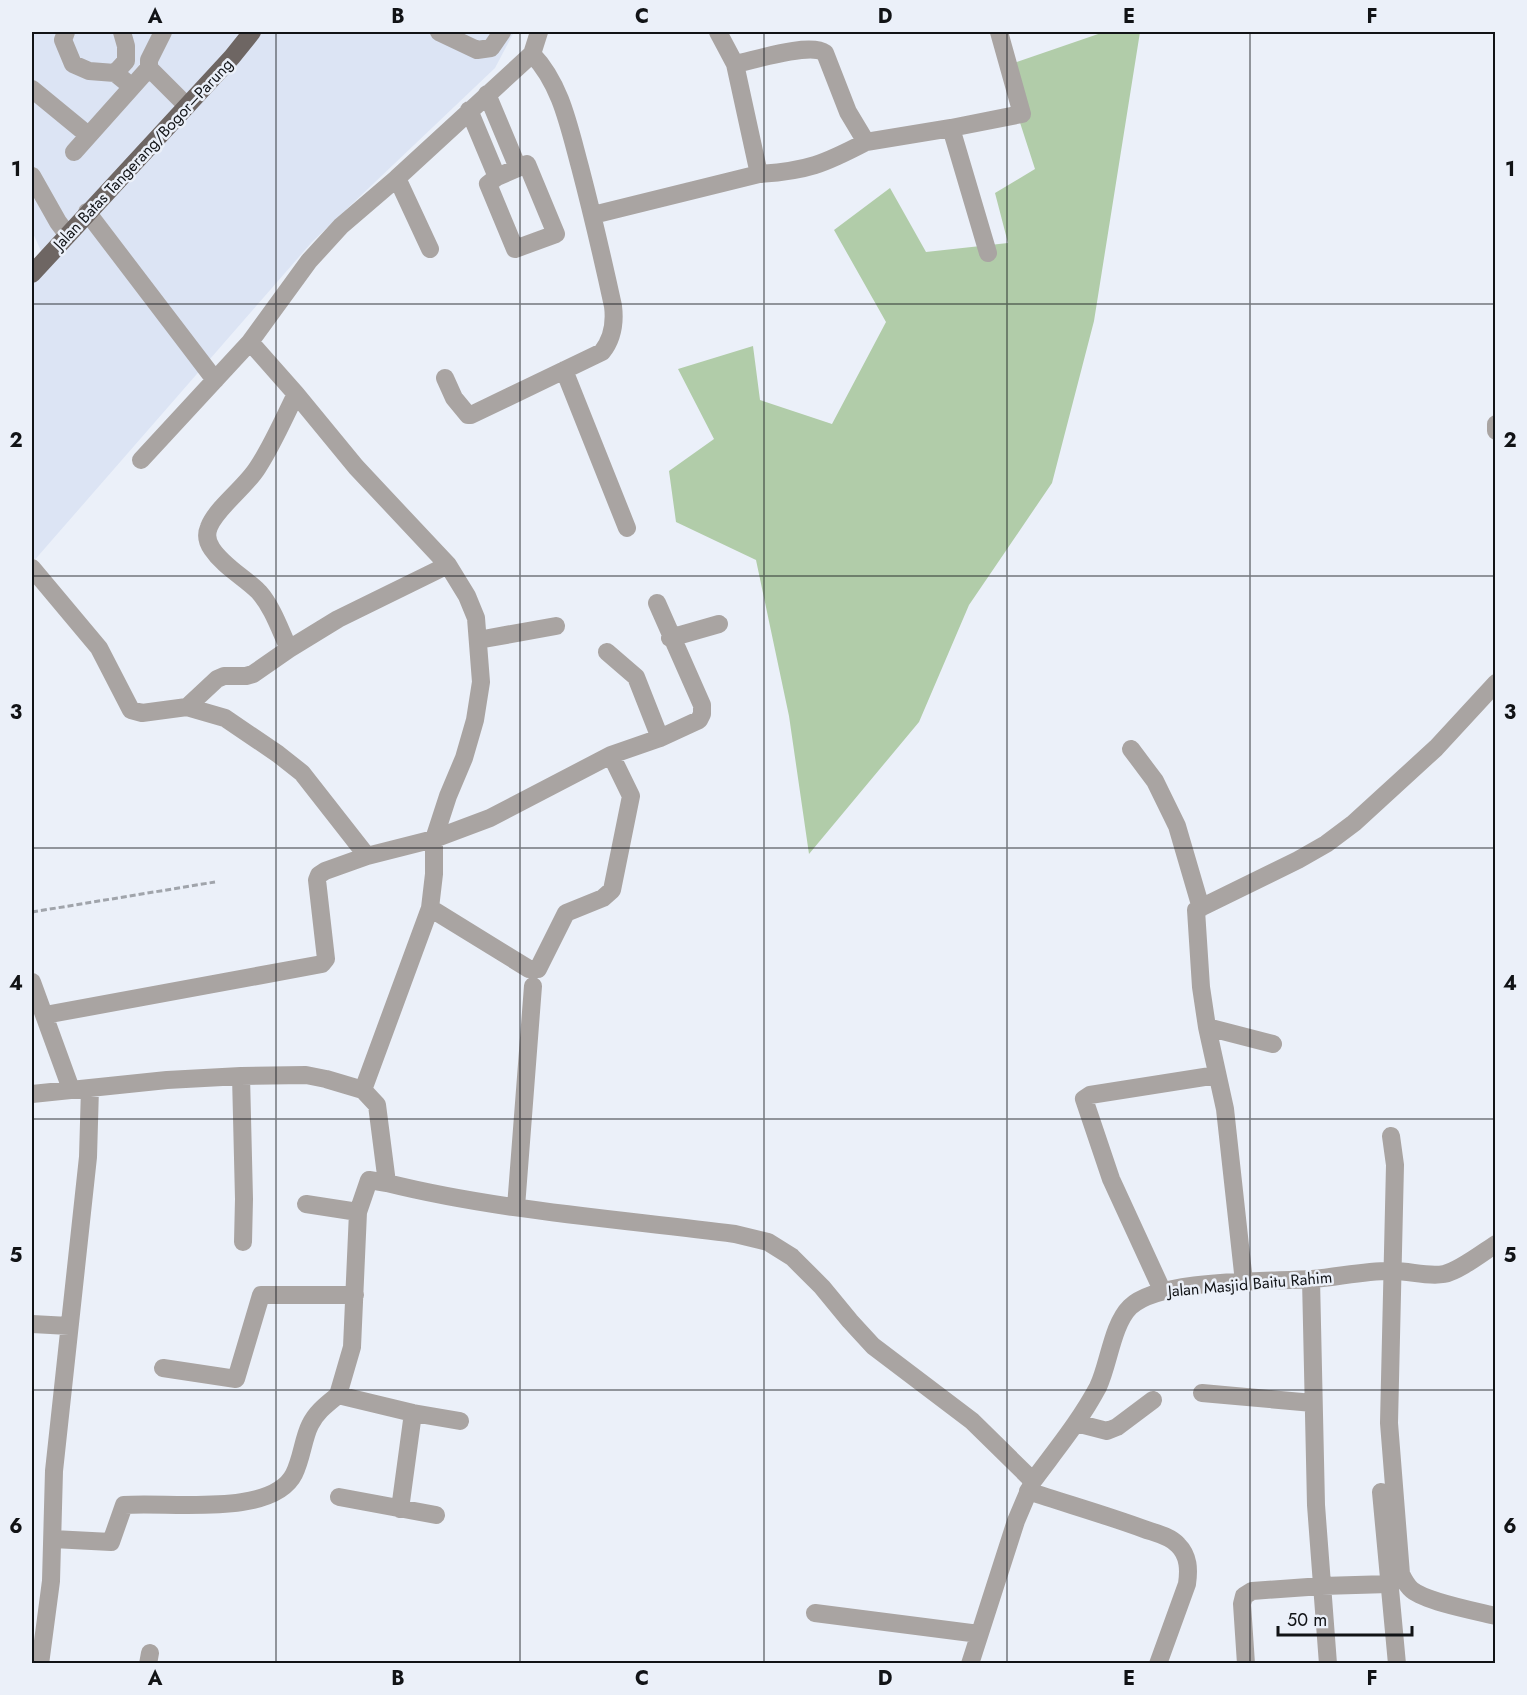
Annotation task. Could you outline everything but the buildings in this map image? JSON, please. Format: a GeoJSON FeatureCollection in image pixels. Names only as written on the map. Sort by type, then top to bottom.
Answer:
{"type":"FeatureCollection","features":[{"type":"Feature","properties":{"kind":"main road","name":"Jalan Batas Tangerang/Bogor–Parung"},"geometry":{"type":"LineString","coordinates":[[33,269],[187,106],[252,32]]}},
{"type":"Feature","properties":{"kind":"street"},"geometry":{"type":"LineString","coordinates":[[66,32],[63,40],[73,64],[89,71],[115,73],[131,86]]}},
{"type":"Feature","properties":{"kind":"street"},"geometry":{"type":"LineString","coordinates":[[115,73],[126,61],[126,46],[122,32]]}},
{"type":"Feature","properties":{"kind":"street"},"geometry":{"type":"LineString","coordinates":[[74,152],[149,68],[149,60],[163,32]]}},
{"type":"Feature","properties":{"kind":"street"},"geometry":{"type":"LineString","coordinates":[[439,32],[477,50],[491,48],[502,32]]}},
{"type":"Feature","properties":{"kind":"street"},"geometry":{"type":"LineString","coordinates":[[141,460],[250,342],[309,261],[341,226],[397,178],[532,54],[539,32]]}},
{"type":"Feature","properties":{"kind":"street"},"geometry":{"type":"LineString","coordinates":[[718,32],[735,64],[759,174]]}},
{"type":"Feature","properties":{"kind":"street"},"geometry":{"type":"LineString","coordinates":[[593,215],[759,174],[811,168],[866,142],[1022,114],[999,32]]}},
{"type":"Feature","properties":{"kind":"street"},"geometry":{"type":"LineString","coordinates":[[735,64],[808,49],[823,51],[848,112],[866,142]]}},
{"type":"Feature","properties":{"kind":"street"},"geometry":{"type":"LineString","coordinates":[[445,378],[454,398],[468,415],[602,351],[612,333],[613,306],[593,215],[569,125],[557,90],[544,67],[532,54]]}},
{"type":"Feature","properties":{"kind":"street"},"geometry":{"type":"LineString","coordinates":[[149,68],[187,106]]}},
{"type":"Feature","properties":{"kind":"street"},"geometry":{"type":"LineString","coordinates":[[32,89],[88,135]]}},
{"type":"Feature","properties":{"kind":"street"},"geometry":{"type":"LineString","coordinates":[[487,94],[518,168]]}},
{"type":"Feature","properties":{"kind":"street"},"geometry":{"type":"LineString","coordinates":[[470,110],[497,177]]}},
{"type":"Feature","properties":{"kind":"street"},"geometry":{"type":"LineString","coordinates":[[951,128],[988,254]]}},
{"type":"Feature","properties":{"kind":"street"},"geometry":{"type":"LineString","coordinates":[[527,164],[556,231],[555,235],[515,249],[488,185],[497,177],[518,168],[527,164]]}},
{"type":"Feature","properties":{"kind":"street"},"geometry":{"type":"LineString","coordinates":[[32,176],[67,234]]}},
{"type":"Feature","properties":{"kind":"street"},"geometry":{"type":"LineString","coordinates":[[397,178],[430,249]]}},
{"type":"Feature","properties":{"kind":"street"},"geometry":{"type":"LineString","coordinates":[[87,212],[215,380]]}},
{"type":"Feature","properties":{"kind":"street"},"geometry":{"type":"LineString","coordinates":[[250,342],[356,467],[448,565],[467,596],[476,618],[481,682],[475,720],[464,758],[448,796],[434,839],[434,874],[430,908],[363,1090]]}},
{"type":"Feature","properties":{"kind":"street"},"geometry":{"type":"LineString","coordinates":[[564,370],[627,528]]}},
{"type":"Feature","properties":{"kind":"street"},"geometry":{"type":"LineString","coordinates":[[288,649],[270,607],[259,592],[210,547],[207,535],[209,526],[216,515],[242,489],[258,467],[296,394]]}},
{"type":"Feature","properties":{"kind":"street"},"geometry":{"type":"LineString","coordinates":[[1496,424],[1496,431]]}},
{"type":"Feature","properties":{"kind":"street"},"geometry":{"type":"LineString","coordinates":[[187,707],[216,679],[224,676],[253,674],[288,649],[338,619],[448,565]]}},
{"type":"Feature","properties":{"kind":"street"},"geometry":{"type":"LineString","coordinates":[[32,568],[99,648],[131,710],[142,713],[187,707],[225,718],[278,754],[302,774],[367,856]]}},
{"type":"Feature","properties":{"kind":"street"},"geometry":{"type":"LineString","coordinates":[[45,1015],[322,964],[326,959],[317,880],[325,871],[367,856],[434,839],[490,818],[612,755],[660,738],[699,720],[702,705],[670,638],[657,603]]}},
{"type":"Feature","properties":{"kind":"street"},"geometry":{"type":"LineString","coordinates":[[670,638],[719,624]]}},
{"type":"Feature","properties":{"kind":"street"},"geometry":{"type":"LineString","coordinates":[[478,640],[556,626]]}},
{"type":"Feature","properties":{"kind":"street"},"geometry":{"type":"LineString","coordinates":[[607,652],[636,677],[660,738]]}},
{"type":"Feature","properties":{"kind":"street"},"geometry":{"type":"LineString","coordinates":[[1244,1282],[1225,1109],[1207,1027],[1195,913],[1298,860],[1326,844],[1354,823],[1436,748],[1496,683]]}},
{"type":"Feature","properties":{"kind":"street"},"geometry":{"type":"LineString","coordinates":[[1131,749],[1155,781],[1177,826],[1188,857],[1201,908]]}},
{"type":"Feature","properties":{"kind":"street"},"geometry":{"type":"LineString","coordinates":[[430,908],[529,969],[538,969],[566,913],[603,898],[612,890],[631,796],[612,755]]}},
{"type":"Feature","properties":{"kind":"street"},"geometry":{"type":"LineString","coordinates":[[32,982],[71,1089]]}},
{"type":"Feature","properties":{"kind":"street"},"geometry":{"type":"LineString","coordinates":[[516,1207],[533,986]]}},
{"type":"Feature","properties":{"kind":"street"},"geometry":{"type":"LineString","coordinates":[[1207,1027],[1273,1044]]}},
{"type":"Feature","properties":{"kind":"street"},"geometry":{"type":"LineString","coordinates":[[32,1094],[167,1080],[306,1075],[363,1090],[377,1106],[387,1183]]}},
{"type":"Feature","properties":{"kind":"street"},"geometry":{"type":"LineString","coordinates":[[1162,1290],[1111,1179],[1084,1099],[1090,1095],[1217,1075]]}},
{"type":"Feature","properties":{"kind":"street"},"geometry":{"type":"LineString","coordinates":[[241,1076],[243,1242]]}},
{"type":"Feature","properties":{"kind":"street"},"geometry":{"type":"LineString","coordinates":[[40,1664],[51,1581],[54,1471],[88,1157],[90,1088]]}},
{"type":"Feature","properties":{"kind":"street"},"geometry":{"type":"LineString","coordinates":[[1391,1136],[1395,1165],[1389,1424],[1401,1574],[1406,1584],[1414,1592],[1496,1616]]}},
{"type":"Feature","properties":{"kind":"street"},"geometry":{"type":"LineString","coordinates":[[53,1539],[111,1542],[124,1505],[231,1504],[282,1489],[293,1476],[304,1450],[309,1426],[319,1411],[338,1395],[352,1347],[358,1212],[369,1180],[483,1204],[735,1234],[768,1242],[792,1257],[822,1287],[873,1346],[972,1421],[1030,1486],[1167,1538],[1179,1545],[1187,1559],[1189,1571],[1187,1584],[1158,1664]]}},
{"type":"Feature","properties":{"kind":"street"},"geometry":{"type":"LineString","coordinates":[[306,1204],[358,1212]]}},
{"type":"Feature","properties":{"kind":"street","name":"Jalan Masjid Baitu Rahim"},"geometry":{"type":"LineString","coordinates":[[970,1664],[1016,1521],[1030,1486],[1077,1423],[1105,1372],[1122,1318],[1129,1308],[1162,1290],[1244,1282],[1311,1280],[1394,1270],[1444,1274],[1496,1244]]}},
{"type":"Feature","properties":{"kind":"street"},"geometry":{"type":"LineString","coordinates":[[1311,1280],[1316,1504],[1328,1664]]}},
{"type":"Feature","properties":{"kind":"street"},"geometry":{"type":"LineString","coordinates":[[163,1368],[236,1378],[261,1295],[355,1295]]}},
{"type":"Feature","properties":{"kind":"street"},"geometry":{"type":"LineString","coordinates":[[32,1324],[69,1326]]}},
{"type":"Feature","properties":{"kind":"street"},"geometry":{"type":"LineString","coordinates":[[1202,1393],[1313,1403]]}},
{"type":"Feature","properties":{"kind":"street"},"geometry":{"type":"LineString","coordinates":[[338,1395],[413,1413],[460,1421]]}},
{"type":"Feature","properties":{"kind":"street"},"geometry":{"type":"LineString","coordinates":[[1077,1423],[1107,1431],[1117,1427],[1153,1400]]}},
{"type":"Feature","properties":{"kind":"street"},"geometry":{"type":"LineString","coordinates":[[400,1509],[413,1413]]}},
{"type":"Feature","properties":{"kind":"street"},"geometry":{"type":"LineString","coordinates":[[1381,1492],[1397,1664]]}},
{"type":"Feature","properties":{"kind":"street"},"geometry":{"type":"LineString","coordinates":[[339,1497],[436,1515]]}},
{"type":"Feature","properties":{"kind":"street"},"geometry":{"type":"LineString","coordinates":[[1246,1664],[1242,1604],[1244,1596],[1252,1591],[1389,1584]]}},
{"type":"Feature","properties":{"kind":"street"},"geometry":{"type":"LineString","coordinates":[[815,1613],[979,1634]]}},
{"type":"Feature","properties":{"kind":"path"},"geometry":{"type":"LineString","coordinates":[[32,912],[215,882]]}},
{"type":"Feature","properties":{"kind":"shaded area"},"geometry":{"type":"Polygon","coordinates":[[[32,32],[514,32],[495,68],[312,242],[32,563],[32,278],[46,262],[32,231],[32,32]]]}},
{"type":"Feature","properties":{"kind":"green space"},"geometry":{"type":"Polygon","coordinates":[[[1104,32],[1140,32],[1094,321],[1052,483],[969,605],[919,722],[809,854],[789,716],[756,560],[676,522],[669,471],[714,439],[678,369],[753,346],[760,400],[832,424],[886,322],[834,230],[890,188],[926,252],[1008,243],[995,193],[1035,169],[1002,67],[1104,32]]]}}]}
